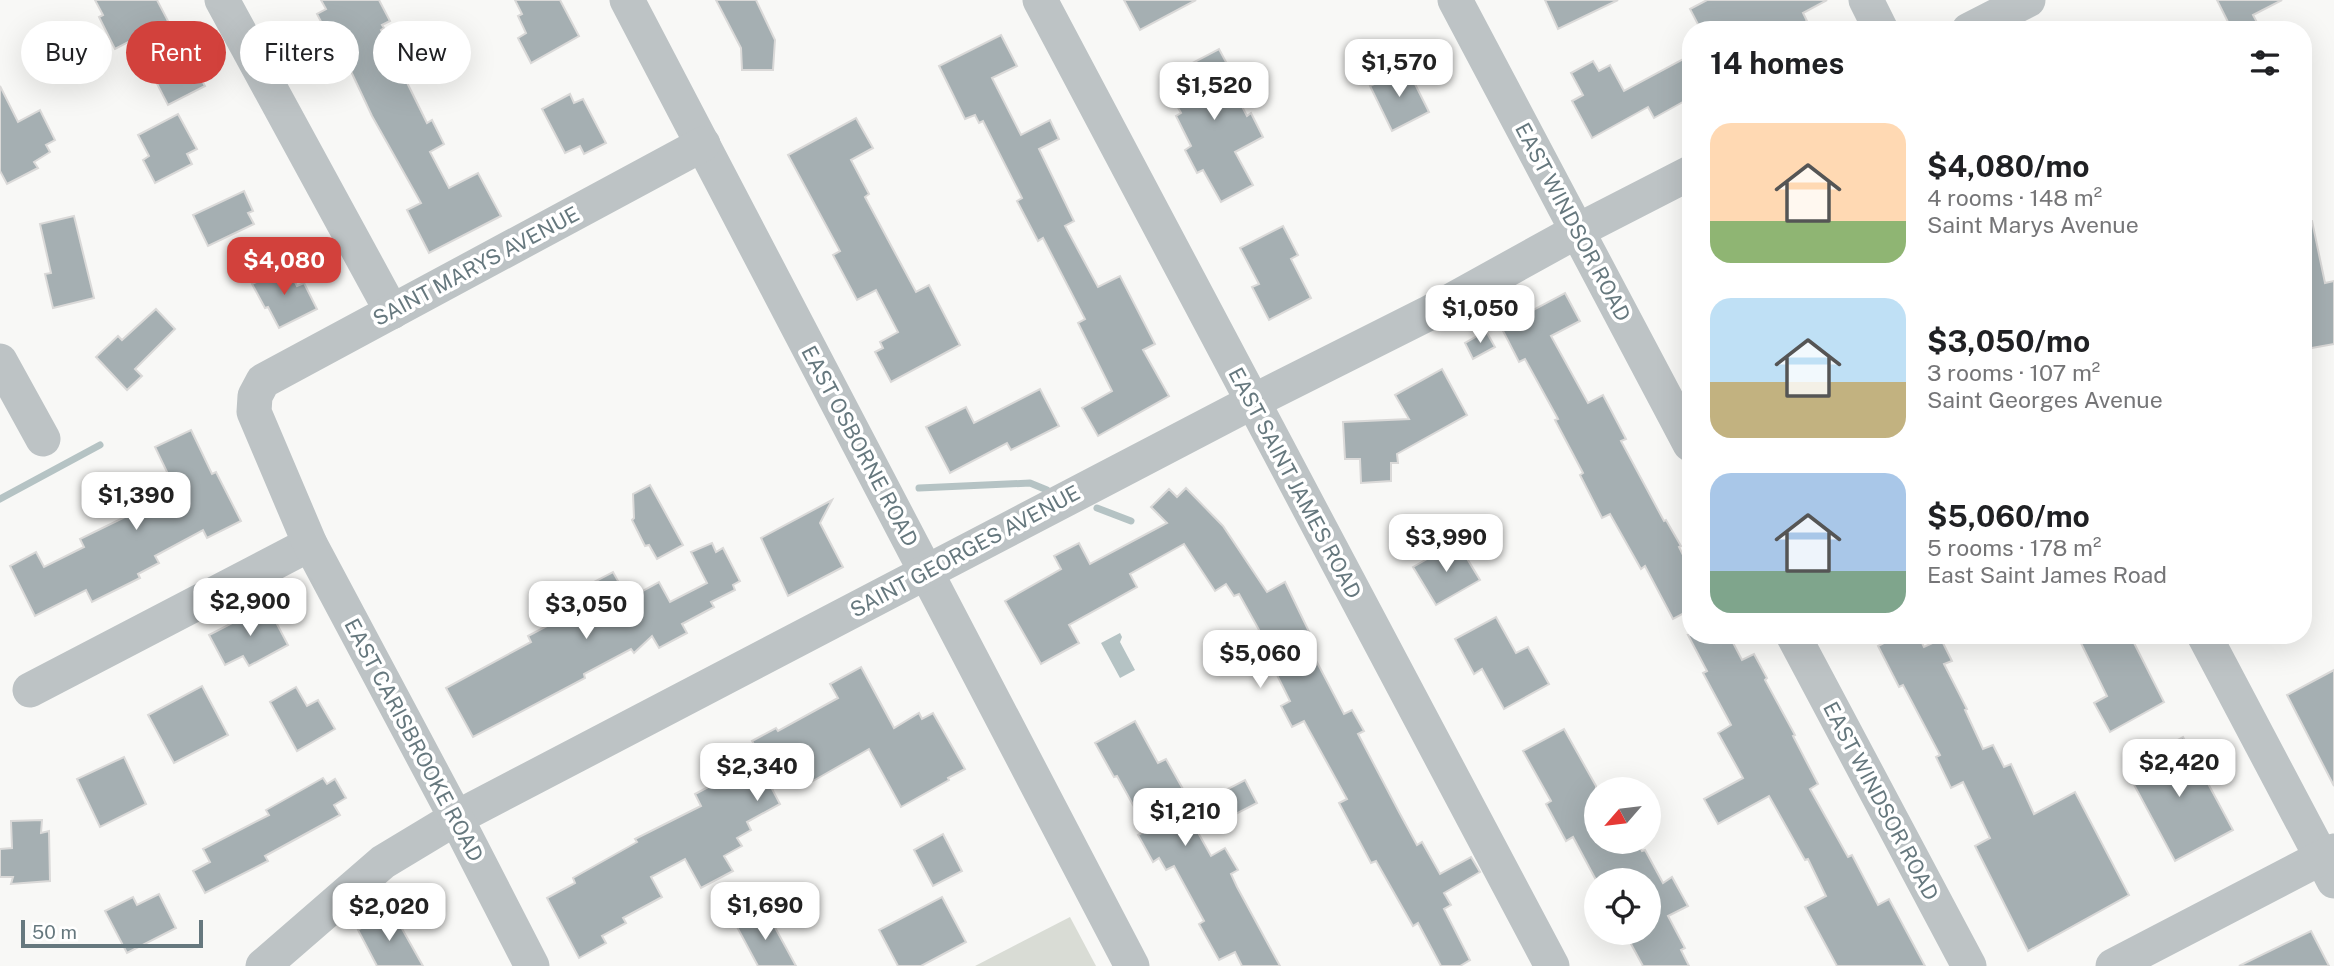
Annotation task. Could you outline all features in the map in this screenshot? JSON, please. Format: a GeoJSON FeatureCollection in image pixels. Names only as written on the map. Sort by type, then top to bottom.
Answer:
{"type":"FeatureCollection","features":[{"type":"Feature","properties":{"kind":"street"},"geometry":{"type":"LineString","coordinates":[[222,0],[392,312]]}},
{"type":"Feature","properties":{"kind":"street","name":"EAST OSBORNE ROAD"},"geometry":{"type":"LineString","coordinates":[[627,0],[1132,966]]}},
{"type":"Feature","properties":{"kind":"street","name":"EAST SAINT JAMES ROAD"},"geometry":{"type":"LineString","coordinates":[[1040,0],[1552,966]]}},
{"type":"Feature","properties":{"kind":"street","name":"EAST WINDSOR ROAD"},"geometry":{"type":"LineString","coordinates":[[1455,0],[1682,429]]}},
{"type":"Feature","properties":{"kind":"street"},"geometry":{"type":"LineString","coordinates":[[1866,0],[1876,21]]}},
{"type":"Feature","properties":{"kind":"street"},"geometry":{"type":"LineString","coordinates":[[1987,21],[2028,0]]}},
{"type":"Feature","properties":{"kind":"street","name":"SAINT MARYS AVENUE"},"geometry":{"type":"LineString","coordinates":[[255,396],[263,381],[703,144]]}},
{"type":"Feature","properties":{"kind":"street","name":"SAINT GEORGES AVENUE"},"geometry":{"type":"LineString","coordinates":[[263,966],[383,862],[456,818],[926,571],[1427,314],[1682,177]]}},
{"type":"Feature","properties":{"kind":"street"},"geometry":{"type":"LineString","coordinates":[[0,361],[43,439]]}},
{"type":"Feature","properties":{"kind":"street","name":"EAST CARISBROOKE ROAD"},"geometry":{"type":"LineString","coordinates":[[255,396],[254,412],[310,544],[532,966]]}},
{"type":"Feature","properties":{"kind":"street"},"geometry":{"type":"LineString","coordinates":[[30,690],[310,544]]}},
{"type":"Feature","properties":{"kind":"street","name":"EAST WINDSOR ROAD"},"geometry":{"type":"LineString","coordinates":[[1798,644],[1969,966]]}},
{"type":"Feature","properties":{"kind":"street"},"geometry":{"type":"LineString","coordinates":[[2113,966],[2330,863],[2209,644]]}},
{"type":"Feature","properties":{"kind":"shaded area"},"geometry":{"type":"Polygon","coordinates":[[[1120,633],[1120,642],[1135,670],[1120,678],[1101,643],[1120,633]]]}},
{"type":"Feature","properties":{"kind":"shaded area"},"geometry":{"type":"Polygon","coordinates":[[[1070,917],[1096,966],[975,966],[1070,917]]]}},
{"type":"Feature","properties":{"kind":"building"},"geometry":{"type":"Polygon","coordinates":[[[95,0],[157,0],[168,21],[126,21],[126,43],[115,49],[112,43],[112,21],[101,21],[99,17],[103,15],[95,0]]]}},
{"type":"Feature","properties":{"kind":"building"},"geometry":{"type":"Polygon","coordinates":[[[321,0],[379,0],[390,21],[373,21],[373,84],[408,84],[427,123],[432,120],[444,144],[430,152],[449,188],[478,173],[501,216],[429,253],[407,210],[421,203],[357,84],[359,21],[321,21],[317,14],[326,9],[321,0]]]}},
{"type":"Feature","properties":{"kind":"building"},"geometry":{"type":"Polygon","coordinates":[[[515,0],[560,0],[579,36],[531,63],[518,38],[526,33],[518,16],[522,14],[515,0]]]}},
{"type":"Feature","properties":{"kind":"building"},"geometry":{"type":"Polygon","coordinates":[[[716,0],[756,0],[775,40],[773,70],[742,70],[741,48],[716,0]]]}},
{"type":"Feature","properties":{"kind":"building"},"geometry":{"type":"Polygon","coordinates":[[[1124,0],[1196,0],[1140,30],[1124,0]]]}},
{"type":"Feature","properties":{"kind":"building"},"geometry":{"type":"Polygon","coordinates":[[[1545,0],[1618,0],[1558,29],[1545,0]]]}},
{"type":"Feature","properties":{"kind":"building"},"geometry":{"type":"Polygon","coordinates":[[[1707,0],[1827,0],[1803,13],[1807,21],[1696,21],[1690,9],[1707,0]]]}},
{"type":"Feature","properties":{"kind":"building"},"geometry":{"type":"Polygon","coordinates":[[[2217,0],[2282,0],[2253,15],[2256,21],[2228,21],[2217,0]]]}},
{"type":"Feature","properties":{"kind":"building"},"geometry":{"type":"Polygon","coordinates":[[[1001,35],[1017,66],[992,78],[1021,135],[1050,120],[1059,139],[1039,149],[1074,221],[1065,226],[1098,287],[1120,276],[1155,344],[1143,350],[1169,396],[1098,436],[1082,408],[1112,391],[1078,323],[1085,319],[1043,238],[1038,241],[1017,201],[1022,198],[983,121],[979,123],[975,115],[965,119],[939,66],[1001,35]]]}},
{"type":"Feature","properties":{"kind":"building"},"geometry":{"type":"Polygon","coordinates":[[[1219,49],[1235,79],[1229,82],[1247,116],[1251,113],[1263,137],[1235,152],[1253,185],[1221,202],[1203,170],[1197,173],[1185,150],[1191,146],[1176,116],[1181,113],[1162,79],[1219,49]]]}},
{"type":"Feature","properties":{"kind":"building"},"geometry":{"type":"Polygon","coordinates":[[[1682,60],[1682,102],[1654,118],[1648,107],[1592,138],[1572,101],[1583,95],[1571,73],[1593,61],[1599,71],[1610,65],[1624,91],[1682,60]]]}},
{"type":"Feature","properties":{"kind":"building"},"geometry":{"type":"Polygon","coordinates":[[[1407,68],[1429,112],[1392,131],[1370,86],[1407,68]]]}},
{"type":"Feature","properties":{"kind":"building"},"geometry":{"type":"Polygon","coordinates":[[[157,84],[204,84],[205,86],[168,105],[157,84]]]}},
{"type":"Feature","properties":{"kind":"building"},"geometry":{"type":"Polygon","coordinates":[[[0,86],[18,122],[40,110],[55,140],[46,145],[50,152],[34,162],[38,168],[7,184],[0,171],[0,86]]]}},
{"type":"Feature","properties":{"kind":"building"},"geometry":{"type":"Polygon","coordinates":[[[570,94],[574,103],[583,99],[606,143],[584,154],[580,146],[565,153],[542,109],[570,94]]]}},
{"type":"Feature","properties":{"kind":"building"},"geometry":{"type":"Polygon","coordinates":[[[178,114],[197,149],[187,154],[192,164],[155,183],[143,160],[149,156],[138,135],[178,114]]]}},
{"type":"Feature","properties":{"kind":"building"},"geometry":{"type":"Polygon","coordinates":[[[856,118],[873,148],[851,160],[869,194],[865,197],[916,292],[929,285],[960,345],[891,382],[875,352],[883,348],[880,342],[898,332],[876,290],[857,300],[833,255],[840,251],[788,155],[856,118]]]}},
{"type":"Feature","properties":{"kind":"building"},"geometry":{"type":"Polygon","coordinates":[[[244,191],[253,211],[248,213],[254,224],[208,246],[193,215],[244,191]]]}},
{"type":"Feature","properties":{"kind":"building"},"geometry":{"type":"Polygon","coordinates":[[[74,216],[94,298],[53,308],[45,274],[51,273],[40,224],[74,216]]]}},
{"type":"Feature","properties":{"kind":"building"},"geometry":{"type":"Polygon","coordinates":[[[2312,221],[2325,283],[2334,281],[2334,344],[2312,348],[2312,221]]]}},
{"type":"Feature","properties":{"kind":"building"},"geometry":{"type":"Polygon","coordinates":[[[1283,226],[1298,255],[1291,259],[1311,298],[1269,320],[1252,287],[1259,284],[1240,248],[1283,226]]]}},
{"type":"Feature","properties":{"kind":"building"},"geometry":{"type":"Polygon","coordinates":[[[287,267],[297,286],[304,283],[317,309],[279,328],[252,284],[287,267]]]}},
{"type":"Feature","properties":{"kind":"building"},"geometry":{"type":"Polygon","coordinates":[[[1565,293],[1580,321],[1551,336],[1588,403],[1603,395],[1626,439],[1621,441],[1664,521],[1666,520],[1681,546],[1682,614],[1673,619],[1645,566],[1641,569],[1610,514],[1602,518],[1580,475],[1583,473],[1555,420],[1558,419],[1525,359],[1519,362],[1501,327],[1565,293]]]}},
{"type":"Feature","properties":{"kind":"building"},"geometry":{"type":"Polygon","coordinates":[[[156,309],[175,329],[135,369],[142,376],[127,390],[96,357],[118,336],[122,340],[156,309]]]}},
{"type":"Feature","properties":{"kind":"building"},"geometry":{"type":"Polygon","coordinates":[[[1486,331],[1495,347],[1473,359],[1465,343],[1486,331]]]}},
{"type":"Feature","properties":{"kind":"building"},"geometry":{"type":"Polygon","coordinates":[[[1442,369],[1467,415],[1397,454],[1398,463],[1391,463],[1391,481],[1361,483],[1360,459],[1345,459],[1343,422],[1409,419],[1395,395],[1442,369]]]}},
{"type":"Feature","properties":{"kind":"building"},"geometry":{"type":"Polygon","coordinates":[[[1040,389],[1059,426],[1011,450],[1007,443],[950,473],[926,427],[966,407],[974,423],[1040,389]]]}},
{"type":"Feature","properties":{"kind":"building"},"geometry":{"type":"Polygon","coordinates":[[[191,430],[212,474],[216,472],[241,521],[207,538],[203,530],[155,556],[159,563],[138,574],[140,578],[92,602],[86,590],[35,616],[10,566],[36,552],[44,567],[84,547],[80,539],[129,515],[122,501],[169,476],[155,447],[191,430]]]}},
{"type":"Feature","properties":{"kind":"building"},"geometry":{"type":"Polygon","coordinates":[[[650,485],[683,545],[657,559],[649,545],[645,546],[632,520],[633,494],[650,485]]]}},
{"type":"Feature","properties":{"kind":"building"},"geometry":{"type":"Polygon","coordinates":[[[1186,488],[1223,526],[1267,592],[1285,582],[1315,644],[1309,647],[1344,714],[1352,710],[1364,731],[1358,734],[1417,845],[1422,842],[1440,874],[1471,857],[1480,872],[1444,893],[1451,905],[1444,909],[1470,960],[1460,966],[1441,966],[1418,923],[1413,926],[1376,861],[1371,863],[1339,803],[1347,799],[1304,721],[1292,727],[1281,706],[1290,701],[1259,639],[1263,637],[1239,594],[1234,596],[1226,584],[1215,591],[1184,544],[1130,574],[1137,587],[1069,625],[1079,643],[1041,664],[1005,601],[1061,569],[1054,556],[1079,543],[1090,564],[1167,523],[1151,507],[1169,489],[1177,497],[1186,488]]]}},
{"type":"Feature","properties":{"kind":"building"},"geometry":{"type":"Polygon","coordinates":[[[832,500],[820,523],[843,567],[788,596],[761,538],[832,500]]]}},
{"type":"Feature","properties":{"kind":"building"},"geometry":{"type":"Polygon","coordinates":[[[1457,542],[1480,580],[1436,605],[1413,567],[1457,542]]]}},
{"type":"Feature","properties":{"kind":"building"},"geometry":{"type":"Polygon","coordinates":[[[712,543],[716,552],[723,548],[740,581],[733,585],[735,590],[711,602],[714,607],[682,624],[687,633],[659,648],[652,636],[634,653],[631,649],[584,674],[585,678],[473,737],[446,688],[531,642],[528,636],[560,619],[552,604],[613,572],[628,599],[659,582],[670,602],[707,583],[691,552],[712,543]]]}},
{"type":"Feature","properties":{"kind":"building"},"geometry":{"type":"Polygon","coordinates":[[[267,605],[288,645],[249,666],[243,656],[225,665],[209,635],[267,605]]]}},
{"type":"Feature","properties":{"kind":"building"},"geometry":{"type":"Polygon","coordinates":[[[1496,617],[1516,653],[1528,647],[1549,684],[1504,709],[1482,669],[1474,674],[1455,639],[1496,617]]]}},
{"type":"Feature","properties":{"kind":"building"},"geometry":{"type":"Polygon","coordinates":[[[1693,644],[1734,644],[1742,660],[1754,654],[1818,784],[1810,789],[1848,857],[1852,855],[1878,905],[1889,899],[1925,966],[1837,966],[1805,907],[1826,896],[1808,859],[1805,860],[1769,796],[1718,824],[1704,799],[1743,778],[1718,733],[1731,725],[1703,673],[1707,671],[1693,644]]]}},
{"type":"Feature","properties":{"kind":"building"},"geometry":{"type":"Polygon","coordinates":[[[1922,644],[1924,647],[1944,644],[1952,661],[1944,664],[1967,709],[1965,710],[1983,749],[1993,745],[2004,767],[2011,764],[2034,814],[2075,792],[2129,895],[2028,951],[1975,846],[1990,838],[1963,782],[1951,788],[1936,757],[1940,755],[1903,685],[1899,687],[1878,646],[1922,644]]]}},
{"type":"Feature","properties":{"kind":"building"},"geometry":{"type":"Polygon","coordinates":[[[2081,644],[2135,644],[2164,702],[2110,732],[2094,703],[2107,696],[2081,644]]]}},
{"type":"Feature","properties":{"kind":"building"},"geometry":{"type":"Polygon","coordinates":[[[861,667],[894,728],[919,713],[922,719],[933,713],[965,769],[901,807],[869,749],[813,781],[807,770],[772,789],[780,804],[747,822],[751,830],[737,838],[742,846],[724,856],[733,871],[701,888],[685,859],[651,877],[662,897],[623,918],[626,923],[602,936],[606,943],[579,958],[547,898],[575,883],[573,878],[637,842],[635,839],[701,806],[695,794],[729,776],[725,769],[758,751],[752,741],[776,728],[778,731],[838,698],[830,684],[861,667]]]}},
{"type":"Feature","properties":{"kind":"building"},"geometry":{"type":"Polygon","coordinates":[[[2334,670],[2334,786],[2287,695],[2334,670]]]}},
{"type":"Feature","properties":{"kind":"building"},"geometry":{"type":"Polygon","coordinates":[[[202,686],[228,735],[174,763],[148,715],[202,686]]]}},
{"type":"Feature","properties":{"kind":"building"},"geometry":{"type":"Polygon","coordinates":[[[296,687],[307,706],[318,700],[335,729],[297,751],[270,702],[296,687]]]}},
{"type":"Feature","properties":{"kind":"building"},"geometry":{"type":"Polygon","coordinates":[[[1135,721],[1158,763],[1166,759],[1188,798],[1181,802],[1211,856],[1225,848],[1238,870],[1231,874],[1237,887],[1280,966],[1242,966],[1235,952],[1219,960],[1199,924],[1204,921],[1174,866],[1166,870],[1159,858],[1153,862],[1138,835],[1147,830],[1095,743],[1135,721]]]}},
{"type":"Feature","properties":{"kind":"building"},"geometry":{"type":"Polygon","coordinates":[[[1564,729],[1591,777],[1584,777],[1584,854],[1647,854],[1655,868],[1590,868],[1573,837],[1566,841],[1546,804],[1551,801],[1523,751],[1564,729]]]}},
{"type":"Feature","properties":{"kind":"building"},"geometry":{"type":"Polygon","coordinates":[[[2183,737],[2233,830],[2175,861],[2125,768],[2183,737]]]}},
{"type":"Feature","properties":{"kind":"building"},"geometry":{"type":"Polygon","coordinates":[[[124,757],[146,804],[100,827],[77,779],[124,757]]]}},
{"type":"Feature","properties":{"kind":"building"},"geometry":{"type":"Polygon","coordinates":[[[323,778],[327,784],[335,779],[346,798],[334,805],[340,815],[265,856],[268,861],[205,893],[193,871],[210,862],[203,849],[269,815],[266,810],[323,778]]]}},
{"type":"Feature","properties":{"kind":"building"},"geometry":{"type":"Polygon","coordinates":[[[1245,780],[1257,803],[1232,816],[1220,793],[1245,780]]]}},
{"type":"Feature","properties":{"kind":"building"},"geometry":{"type":"Polygon","coordinates":[[[42,820],[41,833],[49,831],[50,881],[11,884],[13,877],[0,877],[0,849],[12,848],[11,821],[42,820]]]}},
{"type":"Feature","properties":{"kind":"building"},"geometry":{"type":"Polygon","coordinates":[[[943,834],[962,871],[933,886],[914,850],[943,834]]]}},
{"type":"Feature","properties":{"kind":"building"},"geometry":{"type":"Polygon","coordinates":[[[1672,877],[1688,906],[1668,916],[1685,948],[1681,950],[1689,966],[1643,966],[1632,945],[1661,945],[1661,879],[1663,883],[1672,877]]]}},
{"type":"Feature","properties":{"kind":"building"},"geometry":{"type":"Polygon","coordinates":[[[159,894],[176,928],[127,953],[105,911],[133,897],[137,905],[159,894]]]}},
{"type":"Feature","properties":{"kind":"building"},"geometry":{"type":"Polygon","coordinates":[[[942,897],[966,942],[921,966],[898,966],[879,930],[942,897]]]}},
{"type":"Feature","properties":{"kind":"building"},"geometry":{"type":"Polygon","coordinates":[[[392,911],[423,966],[377,966],[358,930],[392,911]]]}},
{"type":"Feature","properties":{"kind":"building"},"geometry":{"type":"Polygon","coordinates":[[[766,911],[796,966],[758,966],[737,927],[766,911]]]}},
{"type":"Feature","properties":{"kind":"building"},"geometry":{"type":"Polygon","coordinates":[[[2311,931],[2329,966],[2239,966],[2311,931]]]}},
{"type":"Feature","properties":{"kind":"waterway"},"geometry":{"type":"LineString","coordinates":[[0,499],[100,445]]}},
{"type":"Feature","properties":{"kind":"waterway"},"geometry":{"type":"LineString","coordinates":[[919,488],[1030,483],[1047,490]]}},
{"type":"Feature","properties":{"kind":"waterway"},"geometry":{"type":"LineString","coordinates":[[1097,508],[1131,521]]}}]}
